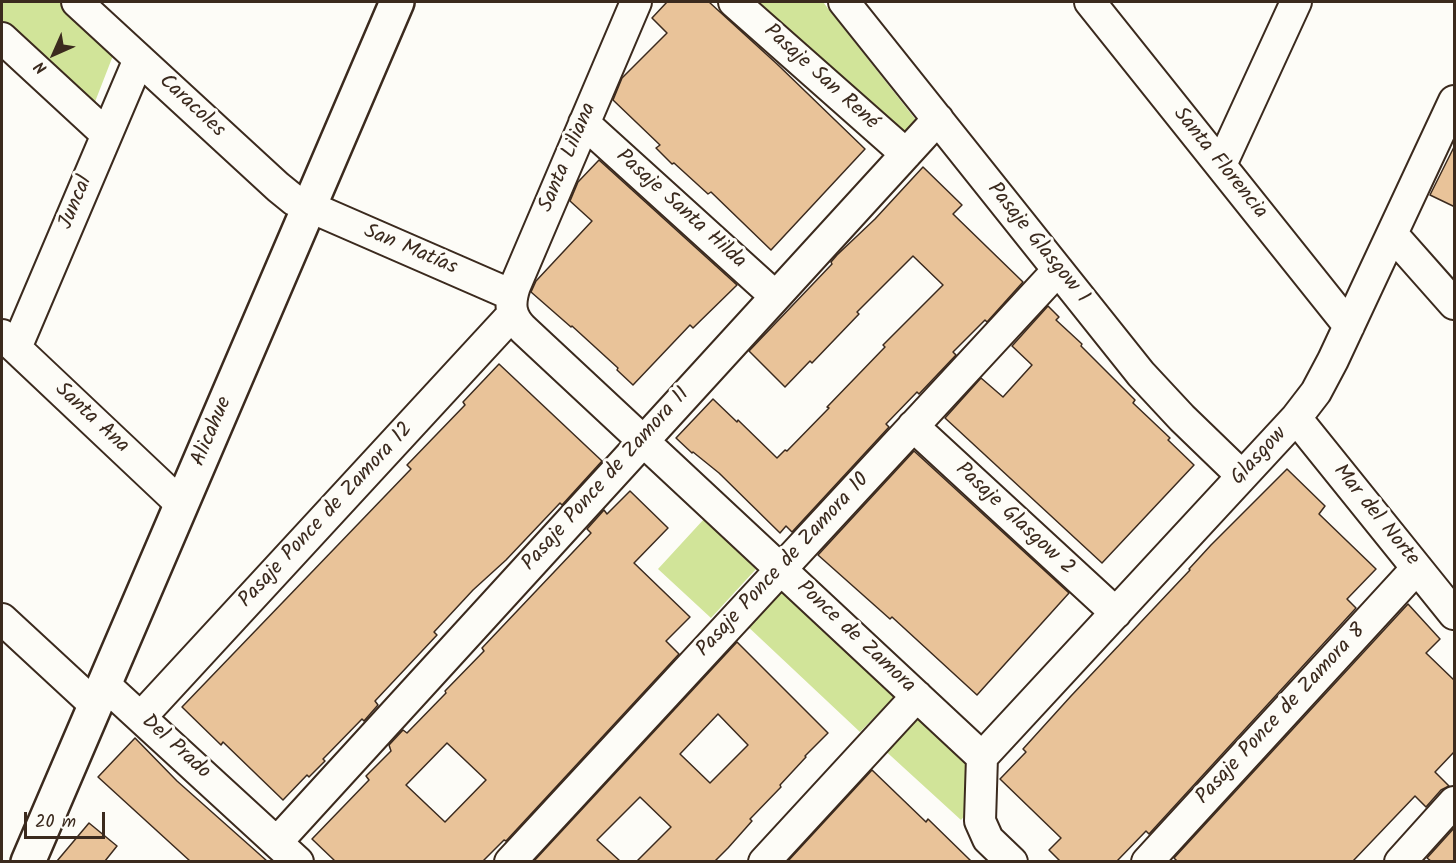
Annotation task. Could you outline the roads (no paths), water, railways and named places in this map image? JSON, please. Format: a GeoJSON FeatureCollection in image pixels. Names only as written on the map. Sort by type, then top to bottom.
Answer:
{"type":"FeatureCollection","features":[{"type":"Feature","properties":{"kind":"street","name":"Caracoles"},"geometry":{"type":"LineString","coordinates":[[76,2],[278,188],[308,207]]}},
{"type":"Feature","properties":{"kind":"street","name":"Santa Liliana"},"geometry":{"type":"LineString","coordinates":[[512,305],[584,123],[636,2]]}},
{"type":"Feature","properties":{"kind":"street","name":"Pasaje San René"},"geometry":{"type":"LineString","coordinates":[[734,2],[906,154]]}},
{"type":"Feature","properties":{"kind":"street","name":"Pasaje Glasgow 1"},"geometry":{"type":"LineString","coordinates":[[844,2],[1162,397],[1242,476]]}},
{"type":"Feature","properties":{"kind":"street"},"geometry":{"type":"LineString","coordinates":[[1221,165],[1296,2]]}},
{"type":"Feature","properties":{"kind":"street","name":"Alicahue"},"geometry":{"type":"LineString","coordinates":[[28,861],[394,3]]}},
{"type":"Feature","properties":{"kind":"street","name":"Santa Florencia"},"geometry":{"type":"LineString","coordinates":[[1099,6],[1349,326]]}},
{"type":"Feature","properties":{"kind":"street"},"geometry":{"type":"LineString","coordinates":[[2,38],[106,135]]}},
{"type":"Feature","properties":{"kind":"street","name":"Juncal"},"geometry":{"type":"LineString","coordinates":[[9,341],[106,135],[139,59]]}},
{"type":"Feature","properties":{"kind":"street","name":"Glasgow"},"geometry":{"type":"LineString","coordinates":[[982,757],[1296,418],[1316,392],[1455,101]]}},
{"type":"Feature","properties":{"kind":"street","name":"Pasaje Ponce de Zamora 11"},"geometry":{"type":"LineString","coordinates":[[287,852],[643,441],[938,119]]}},
{"type":"Feature","properties":{"kind":"street","name":"Pasaje Santa Hilda"},"geometry":{"type":"LineString","coordinates":[[584,123],[775,296]]}},
{"type":"Feature","properties":{"kind":"street","name":"San Matías"},"geometry":{"type":"LineString","coordinates":[[308,207],[512,305]]}},
{"type":"Feature","properties":{"kind":"street"},"geometry":{"type":"LineString","coordinates":[[1392,234],[1455,304]]}},
{"type":"Feature","properties":{"kind":"street","name":"Pasaje Ponce de Zamora 10"},"geometry":{"type":"LineString","coordinates":[[510,861],[1058,270]]}},
{"type":"Feature","properties":{"kind":"street","name":"Ponce de Zamora"},"geometry":{"type":"LineString","coordinates":[[512,305],[523,329],[982,757]]}},
{"type":"Feature","properties":{"kind":"street","name":"Pasaje Ponce de Zamora 12"},"geometry":{"type":"LineString","coordinates":[[141,717],[512,305]]}},
{"type":"Feature","properties":{"kind":"street","name":"Santa Ana"},"geometry":{"type":"LineString","coordinates":[[9,341],[182,504]]}},
{"type":"Feature","properties":{"kind":"street","name":"Mar del Norte"},"geometry":{"type":"LineString","coordinates":[[1296,418],[1455,614]]}},
{"type":"Feature","properties":{"kind":"street","name":"Pasaje Glasgow 2"},"geometry":{"type":"LineString","coordinates":[[913,426],[1116,613]]}},
{"type":"Feature","properties":{"kind":"street","name":"Pasaje Ponce de Zamora 8"},"geometry":{"type":"LineString","coordinates":[[1147,861],[1417,568]]}},
{"type":"Feature","properties":{"kind":"street","name":"Del Prado"},"geometry":{"type":"LineString","coordinates":[[2,619],[100,694],[141,717],[287,852]]}},
{"type":"Feature","properties":{"kind":"street"},"geometry":{"type":"LineString","coordinates":[[764,861],[917,696]]}},
{"type":"Feature","properties":{"kind":"street"},"geometry":{"type":"LineString","coordinates":[[982,757],[980,821],[988,839],[1012,861]]}},
{"type":"Feature","properties":{"kind":"street"},"geometry":{"type":"LineString","coordinates":[[1400,861],[1455,802]]}}]}
